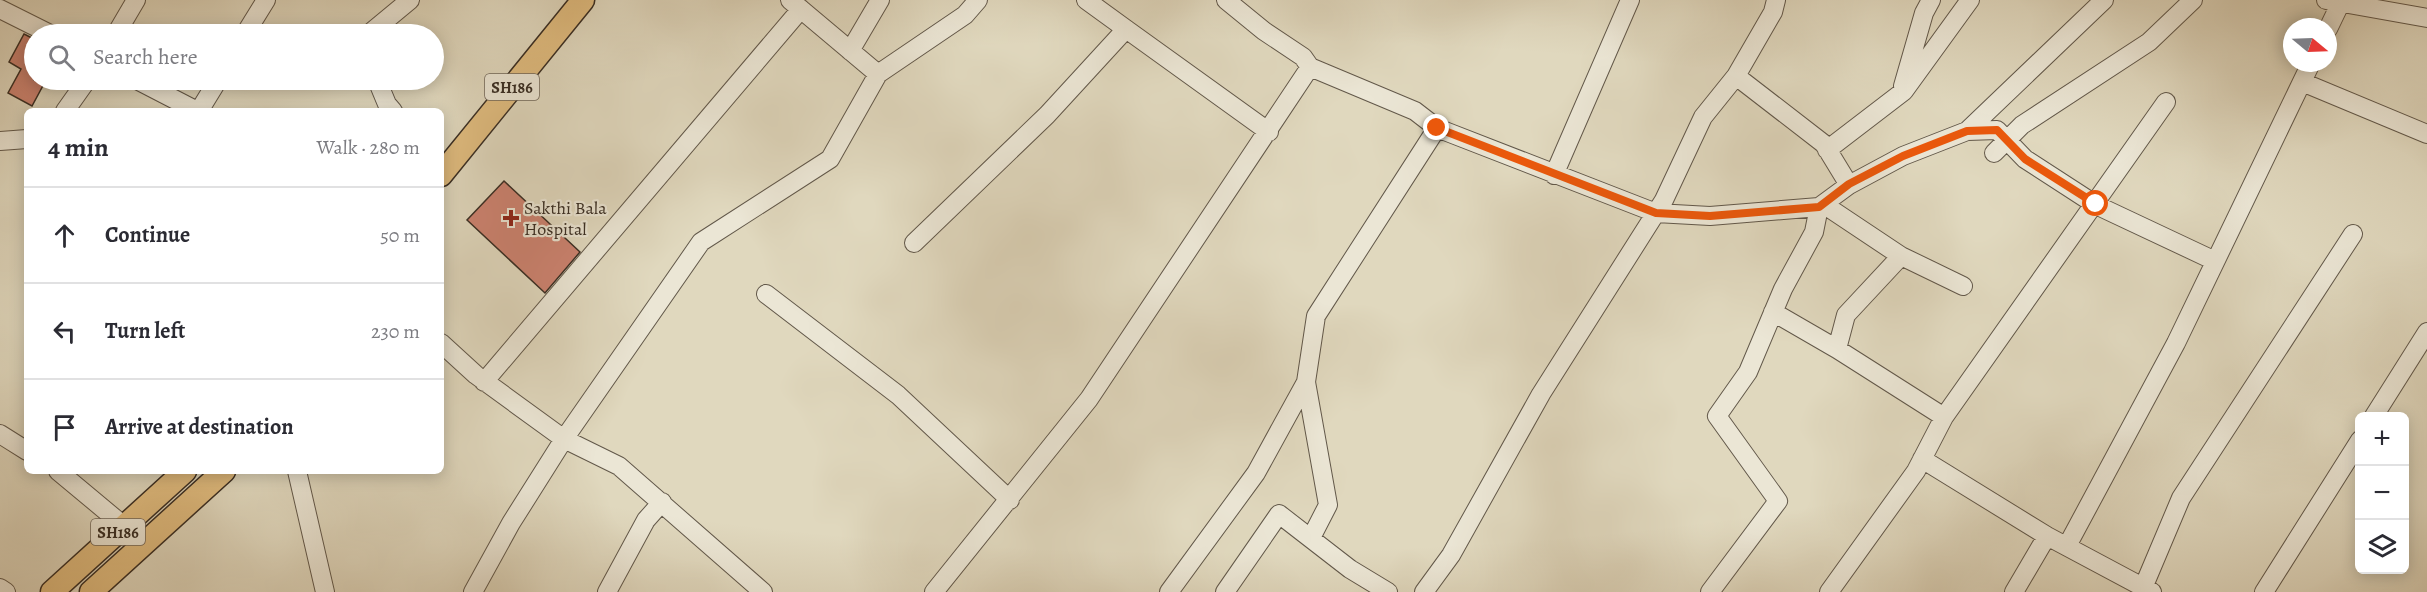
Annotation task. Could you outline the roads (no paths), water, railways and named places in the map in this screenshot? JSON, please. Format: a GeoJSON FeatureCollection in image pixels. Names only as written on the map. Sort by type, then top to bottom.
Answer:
{"type":"FeatureCollection","features":[{"type":"Feature","properties":{"kind":"main road","name":"SH186"},"geometry":{"type":"LineString","coordinates":[[444,168],[583,0]]}},
{"type":"Feature","properties":{"kind":"main road","name":"SH186"},"geometry":{"type":"LineString","coordinates":[[52,592],[182,474]]}},
{"type":"Feature","properties":{"kind":"main road"},"geometry":{"type":"LineString","coordinates":[[91,592],[221,474]]}},
{"type":"Feature","properties":{"kind":"street"},"geometry":{"type":"LineString","coordinates":[[122,24],[136,0]]}},
{"type":"Feature","properties":{"kind":"street"},"geometry":{"type":"LineString","coordinates":[[251,24],[266,0]]}},
{"type":"Feature","properties":{"kind":"street"},"geometry":{"type":"LineString","coordinates":[[381,24],[410,0]]}},
{"type":"Feature","properties":{"kind":"street"},"geometry":{"type":"LineString","coordinates":[[850,51],[880,0]]}},
{"type":"Feature","properties":{"kind":"street"},"geometry":{"type":"LineString","coordinates":[[473,592],[511,523],[564,439],[701,242],[830,159],[878,74],[965,15],[978,0]]}},
{"type":"Feature","properties":{"kind":"street"},"geometry":{"type":"LineString","coordinates":[[1086,0],[1269,132]]}},
{"type":"Feature","properties":{"kind":"street"},"geometry":{"type":"LineString","coordinates":[[1226,0],[1264,31],[1303,57],[1310,67],[1415,111],[1437,128],[1656,213],[1710,216],[1821,206],[1849,184],[1903,156],[1967,131],[1997,130],[2000,147]]}},
{"type":"Feature","properties":{"kind":"street"},"geometry":{"type":"LineString","coordinates":[[1554,175],[1630,0]]}},
{"type":"Feature","properties":{"kind":"street"},"geometry":{"type":"LineString","coordinates":[[1424,592],[1451,555],[1541,394],[1656,213],[1703,117],[1736,76],[1773,12],[1776,0]]}},
{"type":"Feature","properties":{"kind":"street"},"geometry":{"type":"LineString","coordinates":[[1904,91],[1902,88],[1924,13],[1932,0]]}},
{"type":"Feature","properties":{"kind":"street"},"geometry":{"type":"LineString","coordinates":[[1827,150],[1904,91],[1970,0]]}},
{"type":"Feature","properties":{"kind":"street"},"geometry":{"type":"LineString","coordinates":[[1967,131],[2104,0]]}},
{"type":"Feature","properties":{"kind":"street"},"geometry":{"type":"LineString","coordinates":[[2000,147],[2022,125],[2149,42],[2193,0]]}},
{"type":"Feature","properties":{"kind":"street"},"geometry":{"type":"LineString","coordinates":[[2331,18],[2336,2],[2427,18]]}},
{"type":"Feature","properties":{"kind":"street"},"geometry":{"type":"LineString","coordinates":[[484,381],[795,5],[878,74]]}},
{"type":"Feature","properties":{"kind":"street"},"geometry":{"type":"LineString","coordinates":[[0,9],[30,24]]}},
{"type":"Feature","properties":{"kind":"street"},"geometry":{"type":"LineString","coordinates":[[914,243],[1047,115],[1126,29]]}},
{"type":"Feature","properties":{"kind":"street"},"geometry":{"type":"LineString","coordinates":[[934,592],[1089,399],[1269,132],[1310,67]]}},
{"type":"Feature","properties":{"kind":"street"},"geometry":{"type":"LineString","coordinates":[[2067,546],[2176,343],[2307,72]]}},
{"type":"Feature","properties":{"kind":"street"},"geometry":{"type":"LineString","coordinates":[[1736,76],[1824,144],[1849,184]]}},
{"type":"Feature","properties":{"kind":"street"},"geometry":{"type":"LineString","coordinates":[[2302,82],[2427,134]]}},
{"type":"Feature","properties":{"kind":"street"},"geometry":{"type":"LineString","coordinates":[[67,108],[80,90]]}},
{"type":"Feature","properties":{"kind":"street"},"geometry":{"type":"LineString","coordinates":[[157,90],[192,108]]}},
{"type":"Feature","properties":{"kind":"street"},"geometry":{"type":"LineString","coordinates":[[200,108],[212,90]]}},
{"type":"Feature","properties":{"kind":"street"},"geometry":{"type":"LineString","coordinates":[[381,90],[390,108]]}},
{"type":"Feature","properties":{"kind":"street"},"geometry":{"type":"LineString","coordinates":[[1829,592],[1922,459],[1944,417],[2166,102]]}},
{"type":"Feature","properties":{"kind":"street"},"geometry":{"type":"LineString","coordinates":[[1311,537],[1328,505],[1306,382],[1316,316],[1437,128]]}},
{"type":"Feature","properties":{"kind":"street"},"geometry":{"type":"LineString","coordinates":[[0,141],[24,139]]}},
{"type":"Feature","properties":{"kind":"street"},"geometry":{"type":"LineString","coordinates":[[2000,147],[2025,159],[2096,204],[2215,261]]}},
{"type":"Feature","properties":{"kind":"street"},"geometry":{"type":"LineString","coordinates":[[1821,206],[1901,256],[1963,286]]}},
{"type":"Feature","properties":{"kind":"street"},"geometry":{"type":"LineString","coordinates":[[1710,592],[1778,501],[1718,416],[1748,372],[1773,312],[1814,232],[1821,206]]}},
{"type":"Feature","properties":{"kind":"street"},"geometry":{"type":"LineString","coordinates":[[1922,459],[2047,536],[2148,590],[2181,498],[2353,234]]}},
{"type":"Feature","properties":{"kind":"street"},"geometry":{"type":"LineString","coordinates":[[1837,349],[1846,315],[1901,256]]}},
{"type":"Feature","properties":{"kind":"street"},"geometry":{"type":"LineString","coordinates":[[766,294],[898,395],[1010,500]]}},
{"type":"Feature","properties":{"kind":"street"},"geometry":{"type":"LineString","coordinates":[[1773,312],[1837,349],[1944,417]]}},
{"type":"Feature","properties":{"kind":"street"},"geometry":{"type":"LineString","coordinates":[[2377,412],[2427,332]]}},
{"type":"Feature","properties":{"kind":"street"},"geometry":{"type":"LineString","coordinates":[[444,346],[484,381],[564,439],[619,466],[662,502],[754,589]]}},
{"type":"Feature","properties":{"kind":"street"},"geometry":{"type":"LineString","coordinates":[[1169,592],[1256,473],[1306,382]]}},
{"type":"Feature","properties":{"kind":"street"},"geometry":{"type":"LineString","coordinates":[[0,434],[24,449]]}},
{"type":"Feature","properties":{"kind":"street"},"geometry":{"type":"LineString","coordinates":[[2264,592],[2355,448]]}},
{"type":"Feature","properties":{"kind":"street"},"geometry":{"type":"LineString","coordinates":[[62,474],[124,526]]}},
{"type":"Feature","properties":{"kind":"street"},"geometry":{"type":"LineString","coordinates":[[298,474],[325,592]]}},
{"type":"Feature","properties":{"kind":"street"},"geometry":{"type":"LineString","coordinates":[[608,592],[646,520],[662,502]]}},
{"type":"Feature","properties":{"kind":"street"},"geometry":{"type":"LineString","coordinates":[[1225,592],[1280,514],[1350,569],[1388,592]]}},
{"type":"Feature","properties":{"kind":"street"},"geometry":{"type":"LineString","coordinates":[[2014,592],[2047,536]]}},
{"type":"Feature","properties":{"kind":"street"},"geometry":{"type":"LineString","coordinates":[[0,588],[6,592]]}},
{"type":"Feature","properties":{"kind":"place","name":"Sakthi Bala Hospital"},"geometry":{"type":"Point","coordinates":[511,218]}}]}
